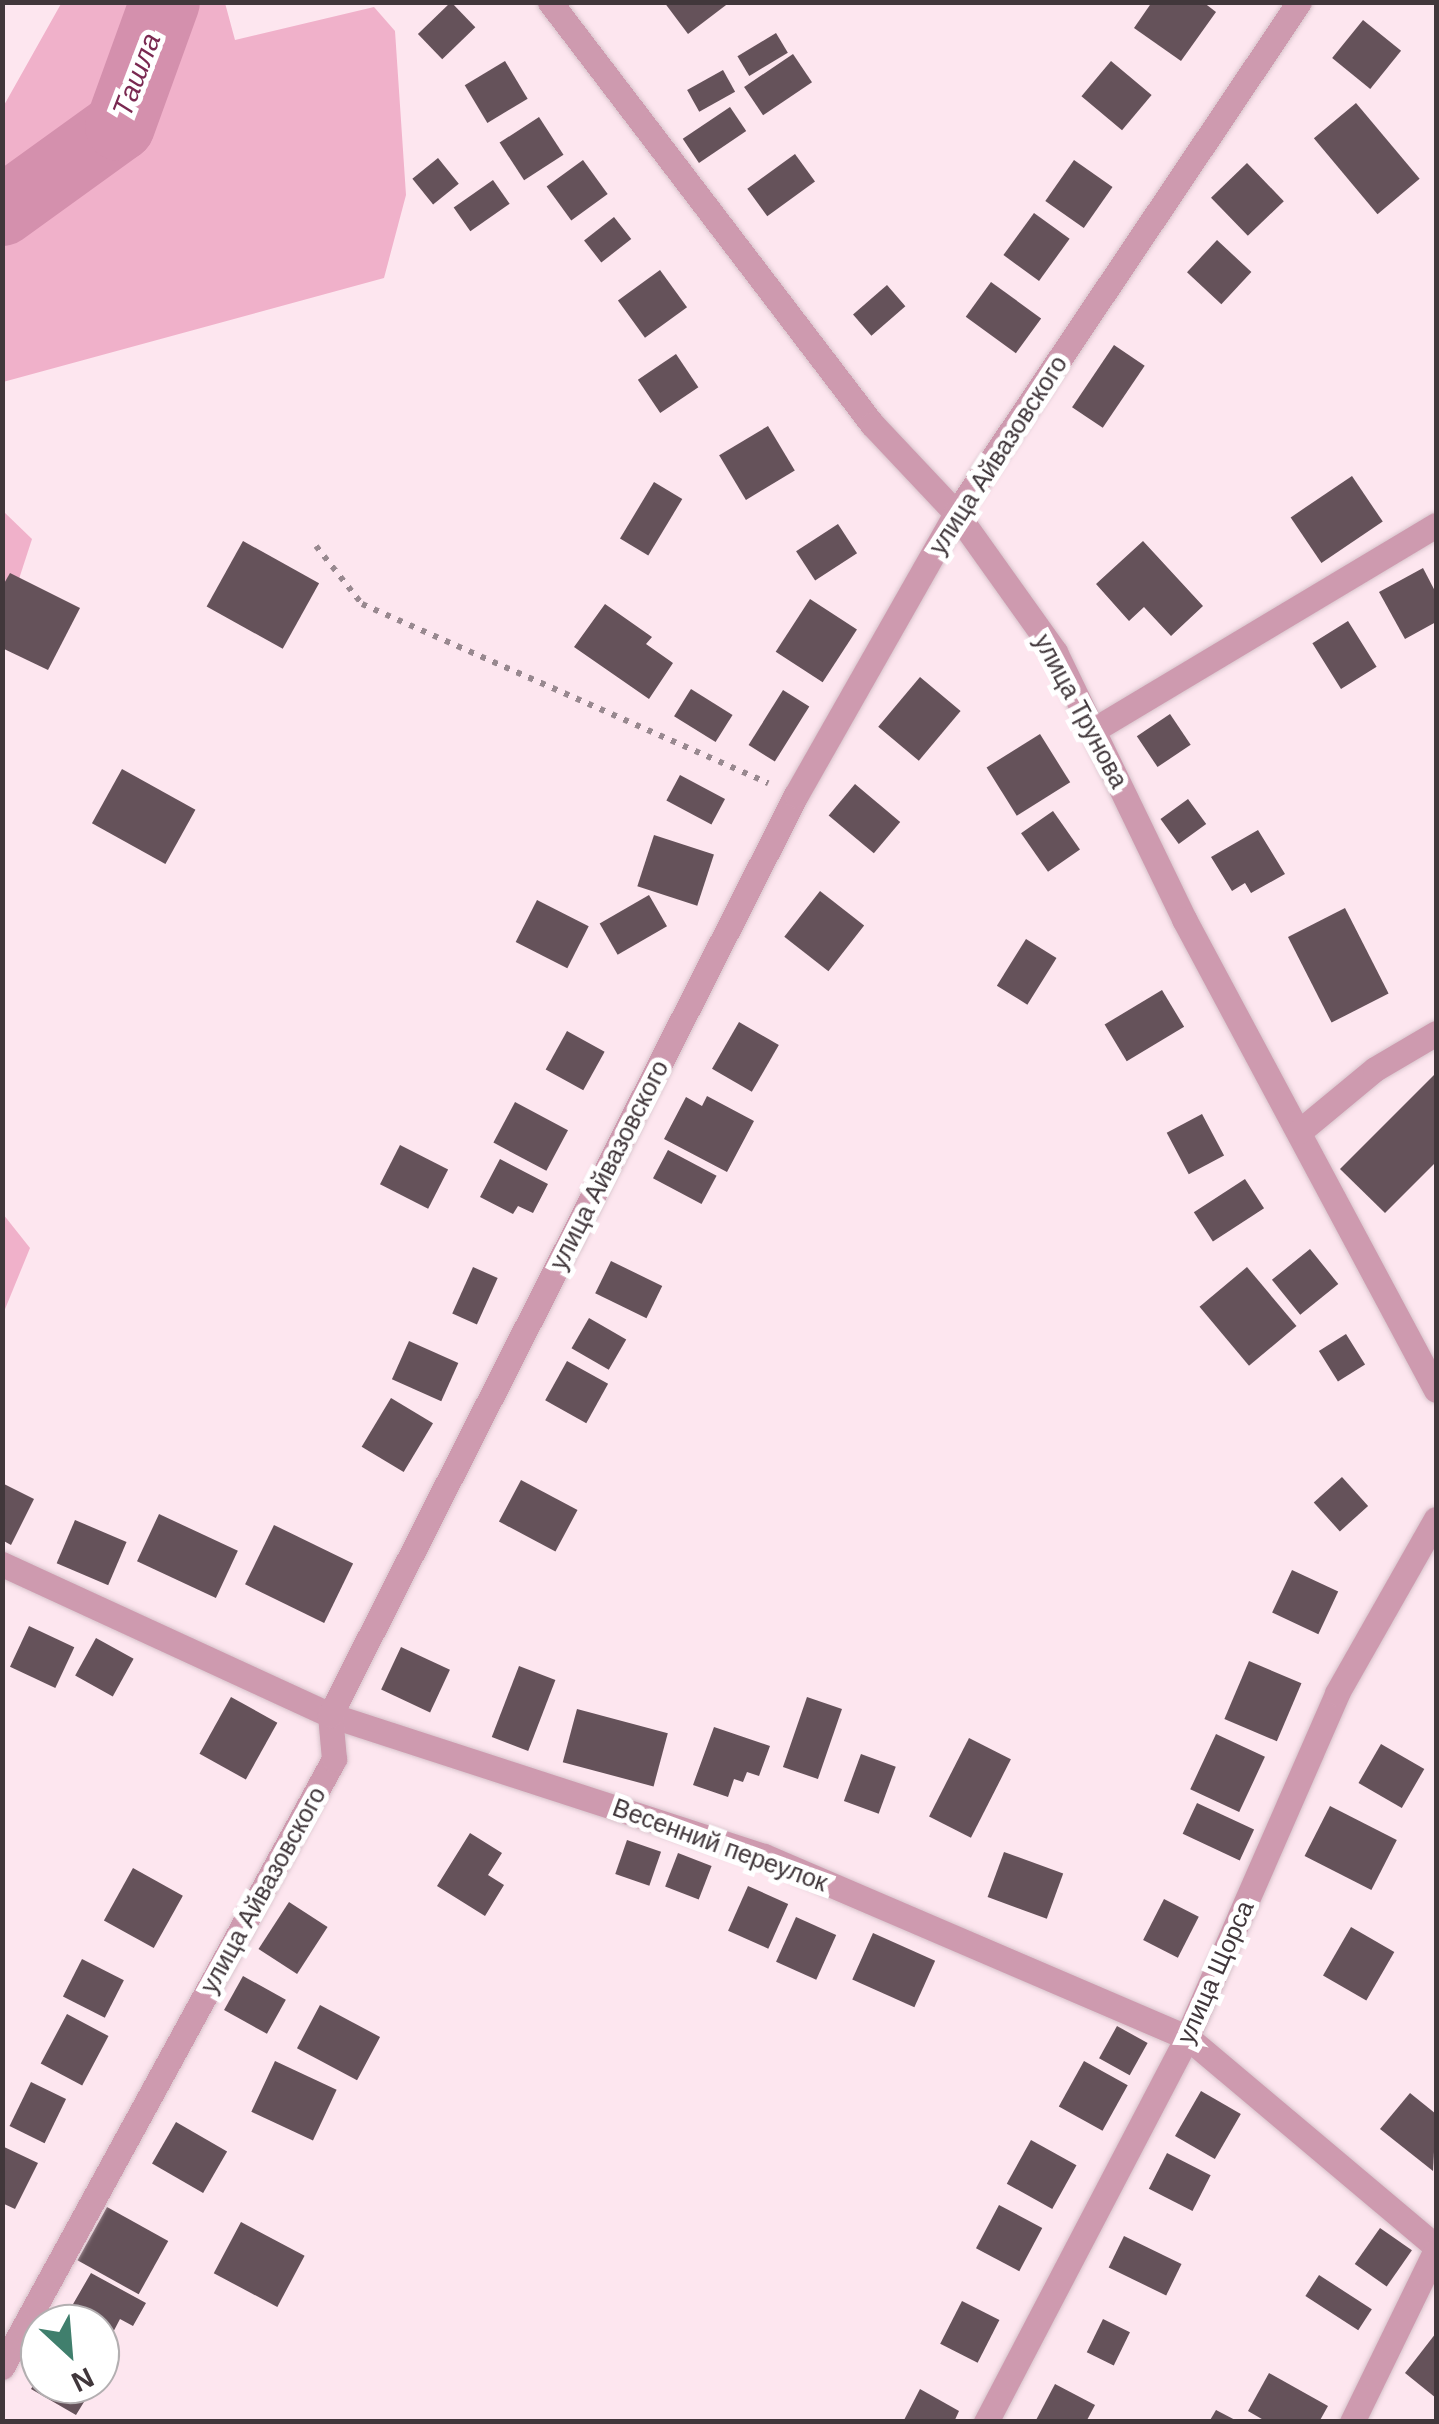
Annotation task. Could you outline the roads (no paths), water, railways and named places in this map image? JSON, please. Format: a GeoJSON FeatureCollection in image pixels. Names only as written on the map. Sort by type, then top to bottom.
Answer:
{"type":"FeatureCollection","features":[{"type":"Feature","properties":{"kind":"street","name":"улица Трунова"},"geometry":{"type":"LineString","coordinates":[[550,2],[872,424],[956,513],[1055,652],[1184,918],[1436,1390]]}},
{"type":"Feature","properties":{"kind":"street","name":"улица Айвазовского"},"geometry":{"type":"LineString","coordinates":[[2,2367],[334,1759],[330,1715],[796,795],[956,513],[1299,2]]}},
{"type":"Feature","properties":{"kind":"street"},"geometry":{"type":"LineString","coordinates":[[1095,729],[1436,525]]}},
{"type":"Feature","properties":{"kind":"street"},"geometry":{"type":"LineString","coordinates":[[1300,1131],[1375,1069],[1436,1033]]}},
{"type":"Feature","properties":{"kind":"street","name":"улица Щорса"},"geometry":{"type":"LineString","coordinates":[[986,2422],[1187,2038],[1337,1693],[1436,1519]]}},
{"type":"Feature","properties":{"kind":"street","name":"Весенний переулок"},"geometry":{"type":"LineString","coordinates":[[2,1564],[330,1715],[764,1856],[1187,2038],[1436,2248]]}},
{"type":"Feature","properties":{"kind":"street"},"geometry":{"type":"LineString","coordinates":[[1352,2422],[1436,2248]]}},
{"type":"Feature","properties":{"kind":"waterway","name":"Ташла"},"geometry":{"type":"LineString","coordinates":[[2,211],[120,126],[165,2]]}}]}
